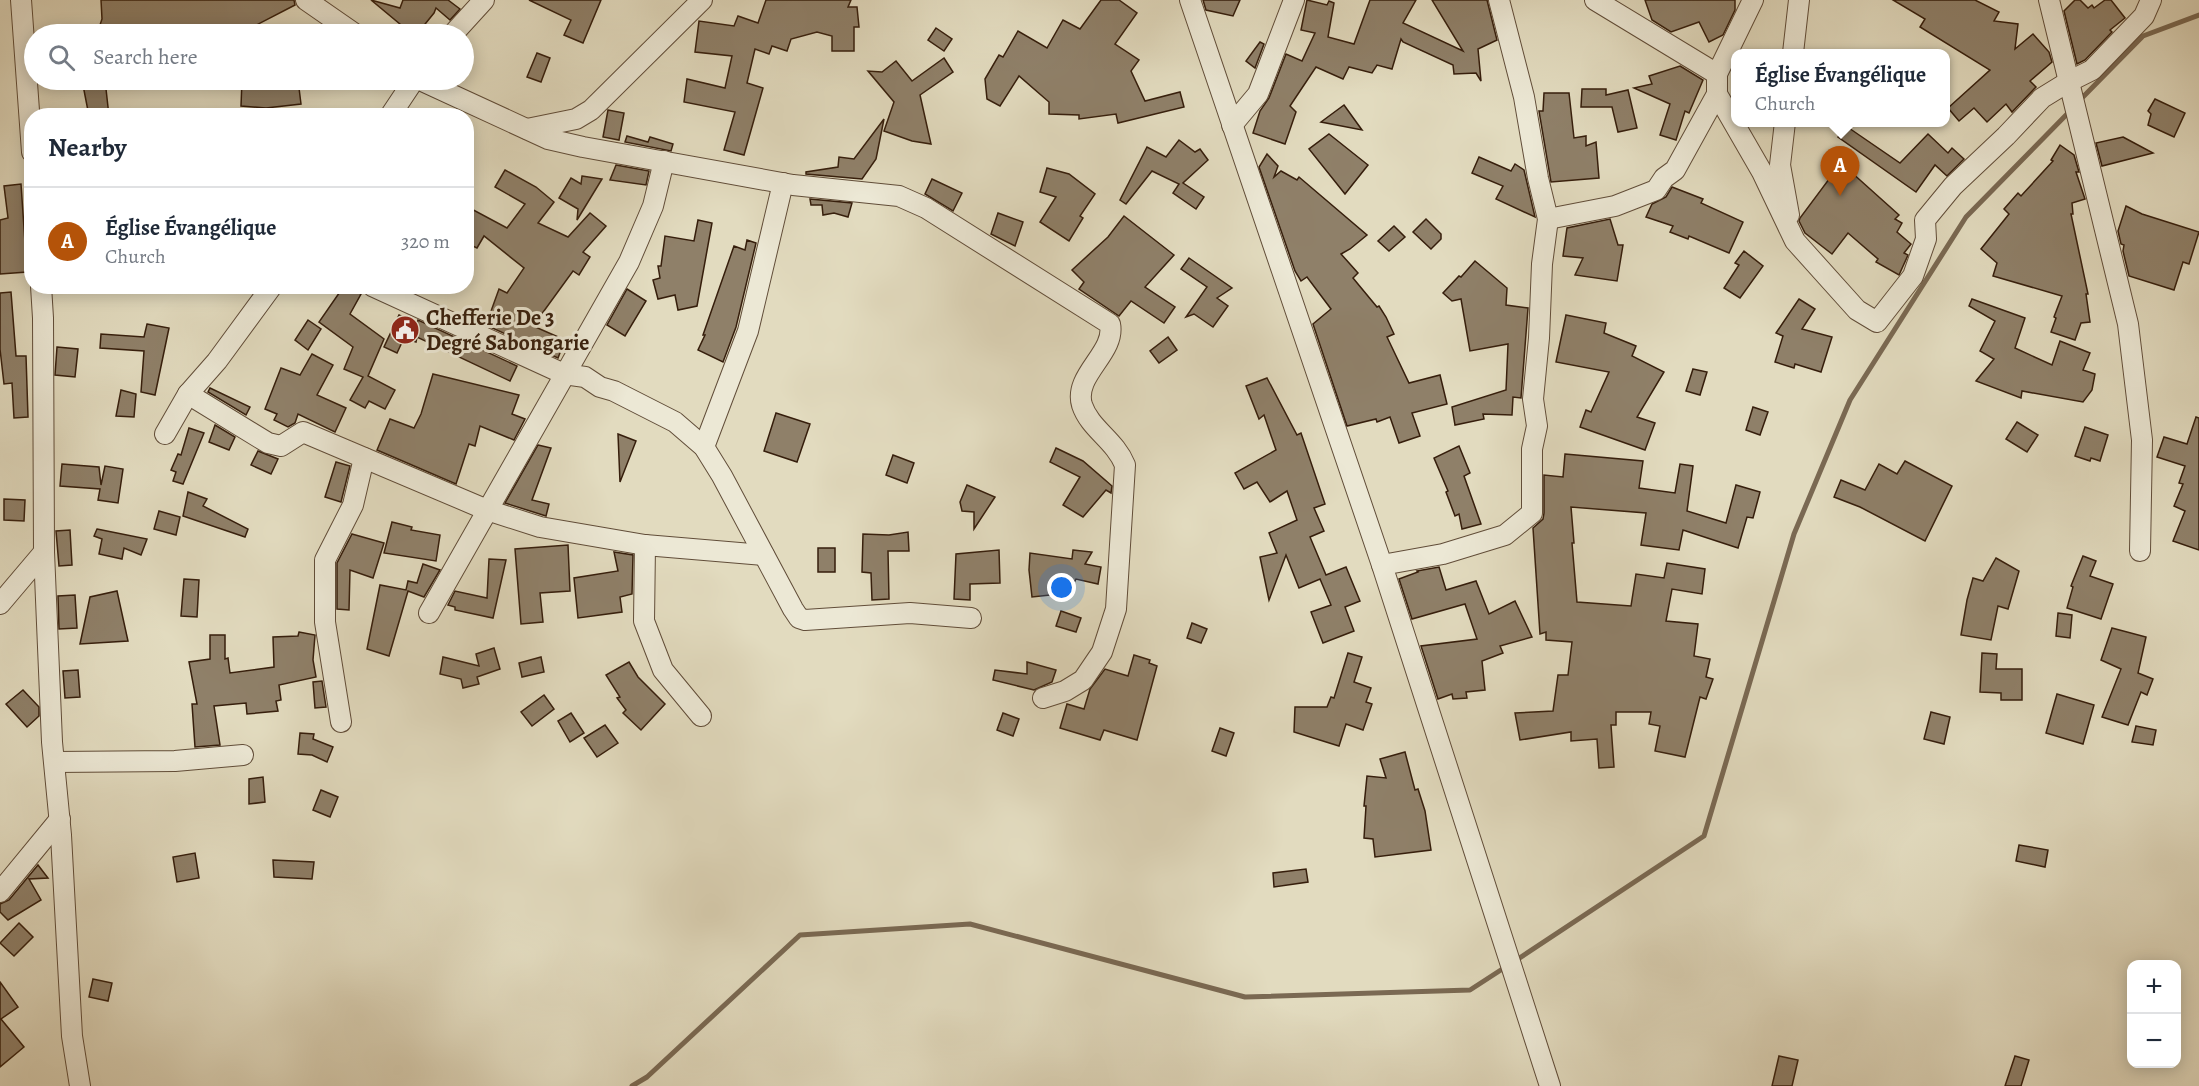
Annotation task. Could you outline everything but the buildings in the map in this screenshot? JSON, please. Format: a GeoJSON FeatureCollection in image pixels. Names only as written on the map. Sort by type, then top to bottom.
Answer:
{"type":"FeatureCollection","features":[{"type":"Feature","properties":{"kind":"street"},"geometry":{"type":"LineString","coordinates":[[306,0],[341,24]]}},
{"type":"Feature","properties":{"kind":"street"},"geometry":{"type":"LineString","coordinates":[[462,24],[484,0]]}},
{"type":"Feature","properties":{"kind":"street"},"geometry":{"type":"LineString","coordinates":[[527,129],[576,120],[591,110],[702,0]]}},
{"type":"Feature","properties":{"kind":"street"},"geometry":{"type":"LineString","coordinates":[[1190,0],[1382,565],[1550,1086]]}},
{"type":"Feature","properties":{"kind":"street"},"geometry":{"type":"LineString","coordinates":[[1232,126],[1258,93],[1294,0]]}},
{"type":"Feature","properties":{"kind":"street"},"geometry":{"type":"LineString","coordinates":[[1382,565],[1443,554],[1505,535],[1532,513],[1532,449],[1537,426],[1533,399],[1539,338],[1542,264],[1548,219],[1538,178],[1524,97],[1499,0]]}},
{"type":"Feature","properties":{"kind":"street"},"geometry":{"type":"LineString","coordinates":[[1595,0],[1717,84],[1731,111]]}},
{"type":"Feature","properties":{"kind":"street"},"geometry":{"type":"LineString","coordinates":[[1732,49],[1753,0]]}},
{"type":"Feature","properties":{"kind":"street"},"geometry":{"type":"LineString","coordinates":[[1794,49],[1799,0]]}},
{"type":"Feature","properties":{"kind":"street"},"geometry":{"type":"LineString","coordinates":[[2049,0],[2128,324],[2142,440],[2140,551]]}},
{"type":"Feature","properties":{"kind":"street"},"geometry":{"type":"LineString","coordinates":[[1739,127],[1794,241],[1857,310],[1877,322],[1913,276],[1926,239],[1925,220],[1953,186],[2042,98],[2092,70],[2144,16],[2151,0]]}},
{"type":"Feature","properties":{"kind":"street"},"geometry":{"type":"LineString","coordinates":[[20,1],[24,51]]}},
{"type":"Feature","properties":{"kind":"street"},"geometry":{"type":"LineString","coordinates":[[1548,219],[1615,206],[1656,190],[1664,178],[1675,170],[1683,159],[1731,51]]}},
{"type":"Feature","properties":{"kind":"street"},"geometry":{"type":"LineString","coordinates":[[27,90],[29,108]]}},
{"type":"Feature","properties":{"kind":"street"},"geometry":{"type":"LineString","coordinates":[[395,108],[407,90]]}},
{"type":"Feature","properties":{"kind":"street"},"geometry":{"type":"LineString","coordinates":[[442,90],[548,139],[783,183],[899,196],[926,208],[1110,324],[1112,334],[1081,393],[1082,404],[1090,420],[1120,452],[1125,465],[1116,609],[1102,652],[1083,680],[1065,691],[1043,698]]}},
{"type":"Feature","properties":{"kind":"street"},"geometry":{"type":"LineString","coordinates":[[576,120],[583,147]]}},
{"type":"Feature","properties":{"kind":"street"},"geometry":{"type":"LineString","coordinates":[[1785,127],[1780,165],[1794,241]]}},
{"type":"Feature","properties":{"kind":"street"},"geometry":{"type":"LineString","coordinates":[[429,613],[629,262],[652,206],[664,161]]}},
{"type":"Feature","properties":{"kind":"street"},"geometry":{"type":"LineString","coordinates":[[704,447],[748,331],[783,183]]}},
{"type":"Feature","properties":{"kind":"street"},"geometry":{"type":"LineString","coordinates":[[42,294],[44,552],[72,1036],[80,1086]]}},
{"type":"Feature","properties":{"kind":"street"},"geometry":{"type":"LineString","coordinates":[[165,435],[188,394],[217,361],[266,294]]}},
{"type":"Feature","properties":{"kind":"street"},"geometry":{"type":"LineString","coordinates":[[389,294],[564,374],[585,377],[600,387],[614,391],[675,422],[704,447],[799,618],[805,620],[910,613],[971,618]]}},
{"type":"Feature","properties":{"kind":"street"},"geometry":{"type":"LineString","coordinates":[[188,394],[268,443],[281,446],[303,432],[487,510],[540,527],[645,545],[764,555]]}},
{"type":"Feature","properties":{"kind":"street"},"geometry":{"type":"LineString","coordinates":[[341,722],[325,622],[325,560],[353,506],[364,458]]}},
{"type":"Feature","properties":{"kind":"street"},"geometry":{"type":"LineString","coordinates":[[645,545],[644,621],[663,670],[701,716]]}},
{"type":"Feature","properties":{"kind":"street"},"geometry":{"type":"LineString","coordinates":[[0,604],[44,552]]}},
{"type":"Feature","properties":{"kind":"street"},"geometry":{"type":"LineString","coordinates":[[55,762],[175,761],[243,755]]}},
{"type":"Feature","properties":{"kind":"street"},"geometry":{"type":"LineString","coordinates":[[0,892],[60,819]]}},
{"type":"Feature","properties":{"kind":"waterway"},"geometry":{"type":"LineString","coordinates":[[2079,101],[2143,36],[2199,15]]}},
{"type":"Feature","properties":{"kind":"waterway"},"geometry":{"type":"LineString","coordinates":[[1515,961],[1704,836],[1794,534],[1850,400],[1966,217],[2071,110]]}},
{"type":"Feature","properties":{"kind":"waterway"},"geometry":{"type":"LineString","coordinates":[[632,1086],[647,1077],[800,935],[970,924],[1245,997],[1470,990],[1507,966]]}},
{"type":"Feature","properties":{"kind":"place","name":"Église Évangélique"},"geometry":{"type":"Point","coordinates":[1840,196]}},
{"type":"Feature","properties":{"kind":"place","name":"Chefferie De 3 Degré Sabongarie"},"geometry":{"type":"Point","coordinates":[405,330]}}]}
